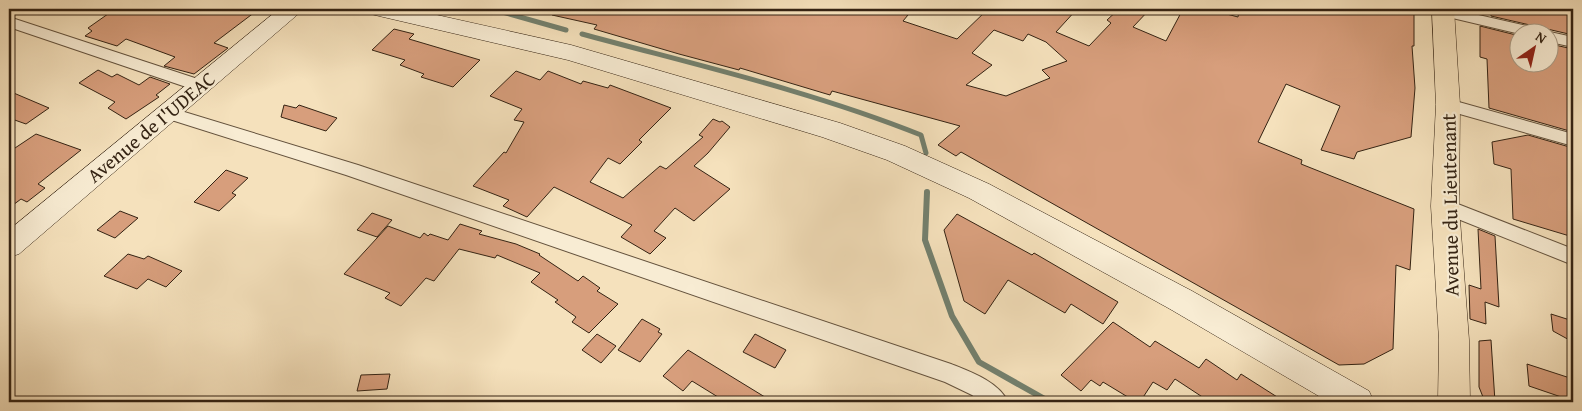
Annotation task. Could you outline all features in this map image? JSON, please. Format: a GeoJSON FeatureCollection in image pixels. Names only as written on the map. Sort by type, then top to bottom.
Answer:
{"type":"FeatureCollection","features":[{"type":"Feature","properties":{"kind":"main road","name":"Avenue de I'UDEAC"},"geometry":{"type":"LineString","coordinates":[[9,246],[293,9]]}},
{"type":"Feature","properties":{"kind":"main road"},"geometry":{"type":"LineString","coordinates":[[379,9],[571,53],[831,130],[896,153],[979,192],[1182,300],[1358,402]]}},
{"type":"Feature","properties":{"kind":"main road","name":"Avenue du Lieutenant"},"geometry":{"type":"LineString","coordinates":[[1439,10],[1448,105],[1445,206],[1454,340],[1454,402]]}},
{"type":"Feature","properties":{"kind":"street"},"geometry":{"type":"LineString","coordinates":[[1439,10],[1510,27]]}},
{"type":"Feature","properties":{"kind":"street"},"geometry":{"type":"LineString","coordinates":[[9,22],[201,86]]}},
{"type":"Feature","properties":{"kind":"street"},"geometry":{"type":"LineString","coordinates":[[1560,39],[1573,42]]}},
{"type":"Feature","properties":{"kind":"street"},"geometry":{"type":"LineString","coordinates":[[1448,105],[1573,140]]}},
{"type":"Feature","properties":{"kind":"street"},"geometry":{"type":"LineString","coordinates":[[168,112],[352,170],[951,374],[980,388],[997,402]]}},
{"type":"Feature","properties":{"kind":"street"},"geometry":{"type":"LineString","coordinates":[[1445,206],[1573,257]]}},
{"type":"Feature","properties":{"kind":"building"},"geometry":{"type":"Polygon","coordinates":[[[115,9],[259,9],[214,43],[228,48],[194,74],[164,66],[175,57],[126,39],[117,46],[85,36],[92,31],[88,28],[115,9]]]}},
{"type":"Feature","properties":{"kind":"building"},"geometry":{"type":"Polygon","coordinates":[[[553,9],[701,9],[711,12],[713,9],[881,9],[908,15],[903,21],[957,39],[988,9],[1077,9],[1056,32],[1089,46],[1111,23],[1107,20],[1119,9],[1150,9],[1133,27],[1166,41],[1183,9],[1208,9],[1238,17],[1239,9],[1405,9],[1414,11],[1414,46],[1412,46],[1415,88],[1411,137],[1357,152],[1354,159],[1321,150],[1340,106],[1286,84],[1258,142],[1302,160],[1301,164],[1414,209],[1410,270],[1396,265],[1393,349],[1364,364],[1339,365],[961,152],[956,156],[938,145],[960,126],[832,91],[830,95],[740,68],[739,70],[679,54],[594,29],[597,25],[552,15],[553,9]],[[994,30],[972,53],[992,65],[966,85],[1006,96],[1050,78],[1042,70],[1067,61],[1046,42],[1028,34],[1023,41],[994,30]]]}},
{"type":"Feature","properties":{"kind":"building"},"geometry":{"type":"Polygon","coordinates":[[[1491,9],[1573,9],[1573,35],[1560,32],[1560,22],[1517,22],[1491,16],[1491,9]]]}},
{"type":"Feature","properties":{"kind":"building"},"geometry":{"type":"Polygon","coordinates":[[[1480,26],[1510,34],[1510,72],[1560,72],[1560,46],[1573,49],[1573,132],[1489,108],[1487,59],[1480,57],[1480,26]]]}},
{"type":"Feature","properties":{"kind":"building"},"geometry":{"type":"Polygon","coordinates":[[[394,29],[414,34],[409,39],[480,60],[453,87],[421,77],[424,74],[400,65],[405,60],[372,50],[394,29]]]}},
{"type":"Feature","properties":{"kind":"building"},"geometry":{"type":"Polygon","coordinates":[[[98,70],[112,77],[117,74],[139,85],[150,77],[170,84],[156,95],[159,97],[126,119],[108,108],[115,102],[79,83],[98,70]]]}},
{"type":"Feature","properties":{"kind":"building"},"geometry":{"type":"Polygon","coordinates":[[[516,71],[540,80],[548,71],[581,84],[583,81],[608,88],[610,85],[671,108],[639,140],[642,142],[620,164],[608,158],[590,182],[623,198],[660,166],[666,169],[703,137],[699,135],[713,119],[722,121],[730,127],[694,166],[730,189],[694,221],[675,208],[654,231],[666,238],[650,254],[621,237],[632,225],[554,187],[527,217],[503,206],[509,200],[473,186],[504,152],[506,153],[524,122],[514,120],[522,109],[490,96],[516,71]]]}},
{"type":"Feature","properties":{"kind":"building"},"geometry":{"type":"Polygon","coordinates":[[[9,91],[49,108],[26,124],[9,118],[9,91]]]}},
{"type":"Feature","properties":{"kind":"building"},"geometry":{"type":"Polygon","coordinates":[[[284,105],[296,108],[299,105],[337,118],[326,131],[281,117],[284,105]]]}},
{"type":"Feature","properties":{"kind":"building"},"geometry":{"type":"Polygon","coordinates":[[[36,134],[81,150],[38,184],[45,188],[27,202],[21,199],[9,208],[9,152],[36,134]]]}},
{"type":"Feature","properties":{"kind":"building"},"geometry":{"type":"Polygon","coordinates":[[[1528,135],[1573,148],[1573,198],[1570,197],[1573,237],[1513,219],[1511,169],[1494,164],[1492,142],[1528,135]]]}},
{"type":"Feature","properties":{"kind":"building"},"geometry":{"type":"Polygon","coordinates":[[[226,170],[248,178],[232,193],[236,195],[219,211],[194,202],[226,170]]]}},
{"type":"Feature","properties":{"kind":"building"},"geometry":{"type":"Polygon","coordinates":[[[120,211],[138,218],[115,238],[97,230],[120,211]]]}},
{"type":"Feature","properties":{"kind":"building"},"geometry":{"type":"Polygon","coordinates":[[[372,213],[392,220],[377,237],[357,230],[372,213]]]}},
{"type":"Feature","properties":{"kind":"building"},"geometry":{"type":"Polygon","coordinates":[[[957,214],[1032,255],[1034,253],[1118,302],[1103,324],[1071,304],[1065,313],[1008,280],[985,314],[964,301],[944,230],[957,214]]]}},
{"type":"Feature","properties":{"kind":"building"},"geometry":{"type":"Polygon","coordinates":[[[460,224],[482,231],[479,234],[516,244],[540,254],[578,281],[583,276],[600,288],[597,291],[618,304],[589,333],[572,322],[576,317],[555,302],[558,300],[531,282],[540,273],[497,255],[495,258],[459,249],[434,281],[426,278],[401,306],[385,298],[390,293],[344,274],[388,226],[420,238],[424,233],[428,236],[430,234],[448,240],[460,224]]]}},
{"type":"Feature","properties":{"kind":"building"},"geometry":{"type":"Polygon","coordinates":[[[1478,229],[1495,236],[1499,307],[1485,302],[1486,324],[1470,319],[1469,285],[1481,289],[1478,229]]]}},
{"type":"Feature","properties":{"kind":"building"},"geometry":{"type":"Polygon","coordinates":[[[128,254],[144,259],[148,256],[182,271],[166,287],[148,279],[137,289],[104,276],[128,254]]]}},
{"type":"Feature","properties":{"kind":"building"},"geometry":{"type":"Polygon","coordinates":[[[1551,314],[1573,321],[1573,342],[1553,331],[1551,314]]]}},
{"type":"Feature","properties":{"kind":"building"},"geometry":{"type":"Polygon","coordinates":[[[642,319],[660,329],[658,332],[662,334],[640,362],[618,350],[642,319]]]}},
{"type":"Feature","properties":{"kind":"building"},"geometry":{"type":"Polygon","coordinates":[[[1113,322],[1150,347],[1155,341],[1199,368],[1206,359],[1237,380],[1241,374],[1285,402],[1210,402],[1175,379],[1167,390],[1153,382],[1140,402],[1136,402],[1103,382],[1100,386],[1091,380],[1081,391],[1061,375],[1113,322]]]}},
{"type":"Feature","properties":{"kind":"building"},"geometry":{"type":"Polygon","coordinates":[[[597,334],[616,346],[601,363],[582,350],[597,334]]]}},
{"type":"Feature","properties":{"kind":"building"},"geometry":{"type":"Polygon","coordinates":[[[755,334],[786,350],[775,368],[743,352],[755,334]]]}},
{"type":"Feature","properties":{"kind":"building"},"geometry":{"type":"Polygon","coordinates":[[[1491,340],[1495,402],[1485,402],[1479,387],[1479,341],[1491,340]]]}},
{"type":"Feature","properties":{"kind":"building"},"geometry":{"type":"Polygon","coordinates":[[[688,350],[773,402],[726,402],[692,381],[683,391],[663,376],[688,350]]]}},
{"type":"Feature","properties":{"kind":"building"},"geometry":{"type":"Polygon","coordinates":[[[1527,364],[1573,379],[1573,401],[1529,386],[1527,364]]]}},
{"type":"Feature","properties":{"kind":"building"},"geometry":{"type":"Polygon","coordinates":[[[390,374],[387,389],[357,391],[361,375],[390,374]]]}},
{"type":"Feature","properties":{"kind":"waterway"},"geometry":{"type":"LineString","coordinates":[[492,9],[566,30]]}},
{"type":"Feature","properties":{"kind":"waterway"},"geometry":{"type":"LineString","coordinates":[[582,34],[753,80],[880,119],[921,135],[926,153]]}},
{"type":"Feature","properties":{"kind":"waterway"},"geometry":{"type":"LineString","coordinates":[[927,192],[925,240],[952,316],[979,362],[1050,402]]}}]}
